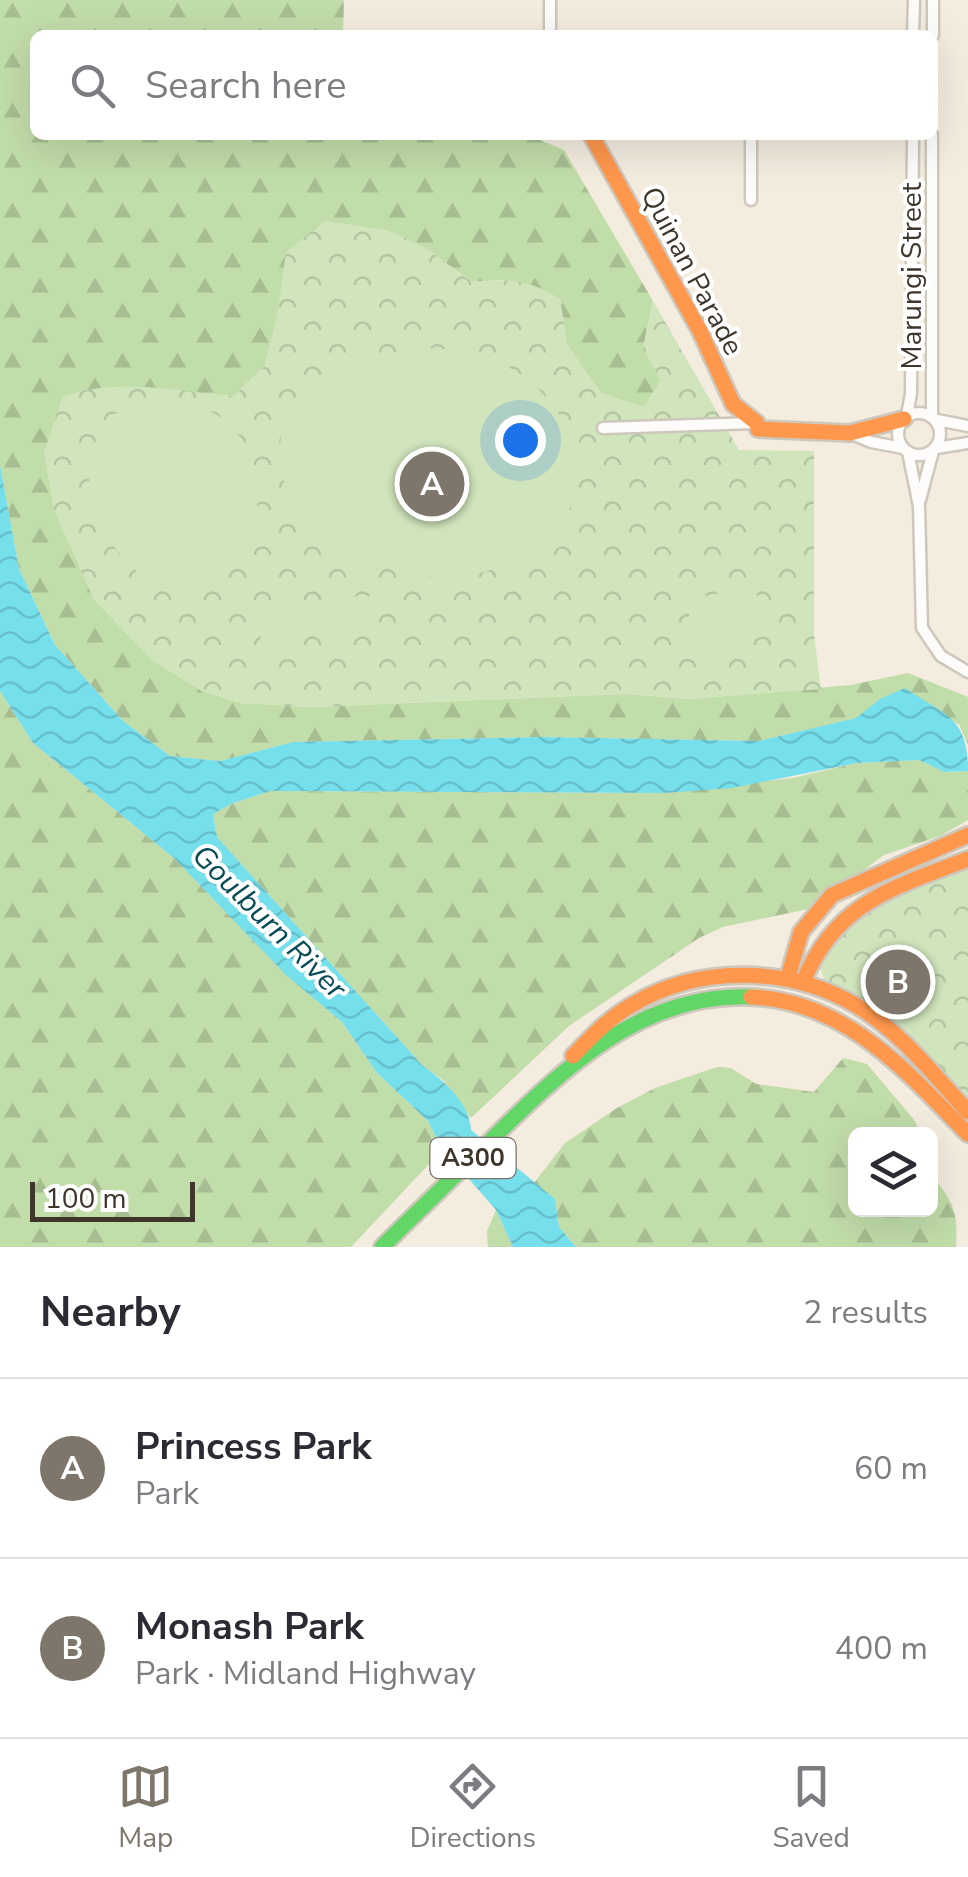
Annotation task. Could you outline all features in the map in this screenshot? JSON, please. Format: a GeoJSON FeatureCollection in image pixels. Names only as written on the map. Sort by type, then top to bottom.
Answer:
{"type":"FeatureCollection","features":[{"type":"Feature","properties":{"kind":"main road","name":"Quinan Parade"},"geometry":{"type":"LineString","coordinates":[[593,140],[700,332],[733,404],[757,424]]}},
{"type":"Feature","properties":{"kind":"main road"},"geometry":{"type":"LineString","coordinates":[[757,424],[758,429],[770,432],[850,433],[906,418]]}},
{"type":"Feature","properties":{"kind":"main road"},"geometry":{"type":"LineString","coordinates":[[795,979],[791,953],[798,934],[817,907],[832,895],[968,835]]}},
{"type":"Feature","properties":{"kind":"main road"},"geometry":{"type":"LineString","coordinates":[[788,999],[795,979],[844,918],[968,859]]}},
{"type":"Feature","properties":{"kind":"main road","name":"A300"},"geometry":{"type":"LineString","coordinates":[[560,1072],[583,1042],[655,994],[699,979],[723,976],[795,979],[842,997],[884,1025],[968,1112]]}},
{"type":"Feature","properties":{"kind":"main road","name":"A300"},"geometry":{"type":"LineString","coordinates":[[383,1246],[581,1056],[678,1005],[722,996],[788,999],[829,1015],[859,1033],[968,1134]]}},
{"type":"Feature","properties":{"kind":"street"},"geometry":{"type":"LineString","coordinates":[[550,0],[550,30]]}},
{"type":"Feature","properties":{"kind":"street"},"geometry":{"type":"LineString","coordinates":[[913,30],[914,0]]}},
{"type":"Feature","properties":{"kind":"street"},"geometry":{"type":"LineString","coordinates":[[933,0],[933,30]]}},
{"type":"Feature","properties":{"kind":"street"},"geometry":{"type":"LineString","coordinates":[[751,140],[751,200]]}},
{"type":"Feature","properties":{"kind":"street","name":"Marungi Street"},"geometry":{"type":"LineString","coordinates":[[906,418],[911,393],[913,140]]}},
{"type":"Feature","properties":{"kind":"street","name":"Marungi Street"},"geometry":{"type":"LineString","coordinates":[[932,140],[934,418]]}},
{"type":"Feature","properties":{"kind":"street"},"geometry":{"type":"LineString","coordinates":[[912,238],[931,238]]}},
{"type":"Feature","properties":{"kind":"street"},"geometry":{"type":"LineString","coordinates":[[919,506],[898,430],[906,418],[920,412],[968,426]]}},
{"type":"Feature","properties":{"kind":"street"},"geometry":{"type":"LineString","coordinates":[[934,418],[941,431],[926,466],[919,506],[922,628],[940,656],[968,672]]}},
{"type":"Feature","properties":{"kind":"street"},"geometry":{"type":"LineString","coordinates":[[602,428],[757,424]]}},
{"type":"Feature","properties":{"kind":"street"},"geometry":{"type":"LineString","coordinates":[[850,433],[920,455],[968,443]]}},
{"type":"Feature","properties":{"kind":"green space"},"geometry":{"type":"Polygon","coordinates":[[[0,0],[344,0],[343,30],[30,30],[30,140],[540,140],[564,150],[653,301],[643,348],[661,380],[644,408],[601,393],[567,345],[560,299],[503,280],[472,282],[424,247],[277,318],[265,365],[234,396],[198,393],[240,703],[311,707],[624,694],[691,699],[851,685],[908,673],[968,697],[968,745],[959,724],[880,699],[857,718],[759,741],[543,737],[293,742],[220,761],[170,756],[123,721],[55,645],[19,569],[0,465],[0,0]]]}},
{"type":"Feature","properties":{"kind":"green space"},"geometry":{"type":"Polygon","coordinates":[[[325,221],[387,230],[424,247],[472,282],[518,282],[549,292],[560,299],[567,345],[601,393],[644,407],[661,380],[643,349],[653,301],[739,450],[814,451],[814,634],[821,689],[691,699],[624,694],[311,707],[240,703],[203,692],[153,661],[94,600],[54,510],[44,452],[63,396],[108,387],[149,387],[234,396],[265,365],[277,318],[286,252],[325,221]]]}},
{"type":"Feature","properties":{"kind":"green space"},"geometry":{"type":"Polygon","coordinates":[[[424,348],[471,353],[515,371],[550,402],[574,440],[579,469],[575,497],[562,521],[542,542],[517,559],[488,571],[429,577],[368,561],[314,528],[295,505],[283,478],[280,448],[285,425],[313,388],[355,364],[424,348]]]}},
{"type":"Feature","properties":{"kind":"green space"},"geometry":{"type":"Polygon","coordinates":[[[160,396],[202,408],[224,420],[248,451],[256,487],[256,524],[239,558],[211,586],[179,592],[146,579],[118,552],[98,517],[89,477],[97,439],[124,407],[160,396]]]}},
{"type":"Feature","properties":{"kind":"green space"},"geometry":{"type":"Polygon","coordinates":[[[755,586],[765,636],[696,650],[686,600],[755,586]]]}},
{"type":"Feature","properties":{"kind":"green space"},"geometry":{"type":"Polygon","coordinates":[[[287,591],[318,608],[288,660],[258,643],[287,591]]]}},
{"type":"Feature","properties":{"kind":"green space"},"geometry":{"type":"Polygon","coordinates":[[[378,596],[379,624],[326,626],[325,598],[378,596]]]}},
{"type":"Feature","properties":{"kind":"green space"},"geometry":{"type":"Polygon","coordinates":[[[0,691],[33,743],[174,858],[286,974],[342,1022],[377,1073],[428,1121],[441,1147],[351,1247],[0,1247],[0,691]]]}},
{"type":"Feature","properties":{"kind":"green space"},"geometry":{"type":"Polygon","coordinates":[[[919,760],[944,772],[968,771],[968,820],[940,836],[884,855],[813,908],[723,927],[699,938],[569,1026],[471,1118],[444,1081],[422,1065],[217,837],[213,814],[271,791],[664,793],[793,778],[856,763],[919,760]]]}},
{"type":"Feature","properties":{"kind":"green space"},"geometry":{"type":"Polygon","coordinates":[[[968,867],[968,1101],[824,979],[819,964],[828,942],[854,917],[892,897],[968,867]]]}},
{"type":"Feature","properties":{"kind":"green space"},"geometry":{"type":"Polygon","coordinates":[[[843,1058],[867,1064],[918,1127],[848,1127],[848,1217],[938,1217],[938,1184],[953,1208],[956,1247],[576,1247],[559,1227],[555,1199],[534,1183],[565,1143],[617,1108],[655,1088],[717,1067],[731,1068],[756,1084],[814,1092],[843,1058]]]}},
{"type":"Feature","properties":{"kind":"green space"},"geometry":{"type":"Polygon","coordinates":[[[496,1210],[513,1247],[488,1247],[487,1231],[496,1210]]]}},
{"type":"Feature","properties":{"kind":"water","name":"Goulburn River"},"geometry":{"type":"Polygon","coordinates":[[[0,465],[19,569],[55,645],[123,721],[170,756],[220,761],[293,742],[543,737],[759,741],[856,718],[880,699],[905,688],[943,712],[959,728],[968,771],[944,772],[919,760],[857,763],[732,788],[664,793],[271,791],[213,814],[217,837],[422,1065],[454,1093],[466,1111],[471,1130],[555,1199],[559,1227],[576,1247],[513,1247],[496,1210],[441,1147],[428,1121],[377,1073],[342,1022],[286,975],[174,858],[33,743],[0,691],[0,465]]]}},
{"type":"Feature","properties":{"kind":"traffic: fast"},"geometry":{"type":"LineString","coordinates":[[382,1247],[547,1087],[607,1040],[674,1008],[711,999],[751,997]]}},
{"type":"Feature","properties":{"kind":"traffic: slow"},"geometry":{"type":"LineString","coordinates":[[594,140],[700,331],[733,404],[757,423],[758,429],[850,433],[904,419]]}},
{"type":"Feature","properties":{"kind":"traffic: slow"},"geometry":{"type":"LineString","coordinates":[[788,977],[801,932],[832,895],[968,835]]}},
{"type":"Feature","properties":{"kind":"traffic: slow"},"geometry":{"type":"LineString","coordinates":[[803,982],[832,933],[870,901],[968,859]]}},
{"type":"Feature","properties":{"kind":"traffic: slow"},"geometry":{"type":"LineString","coordinates":[[573,1056],[614,1017],[657,992],[714,977],[774,977],[831,993],[873,1017],[916,1055],[968,1112]]}},
{"type":"Feature","properties":{"kind":"traffic: slow"},"geometry":{"type":"LineString","coordinates":[[751,997],[785,1001],[845,1025],[897,1064],[968,1134]]}},
{"type":"Feature","properties":{"kind":"place","name":"Princess Park"},"geometry":{"type":"Point","coordinates":[432,484]}},
{"type":"Feature","properties":{"kind":"place","name":"Monash Park"},"geometry":{"type":"Point","coordinates":[898,982]}}]}
